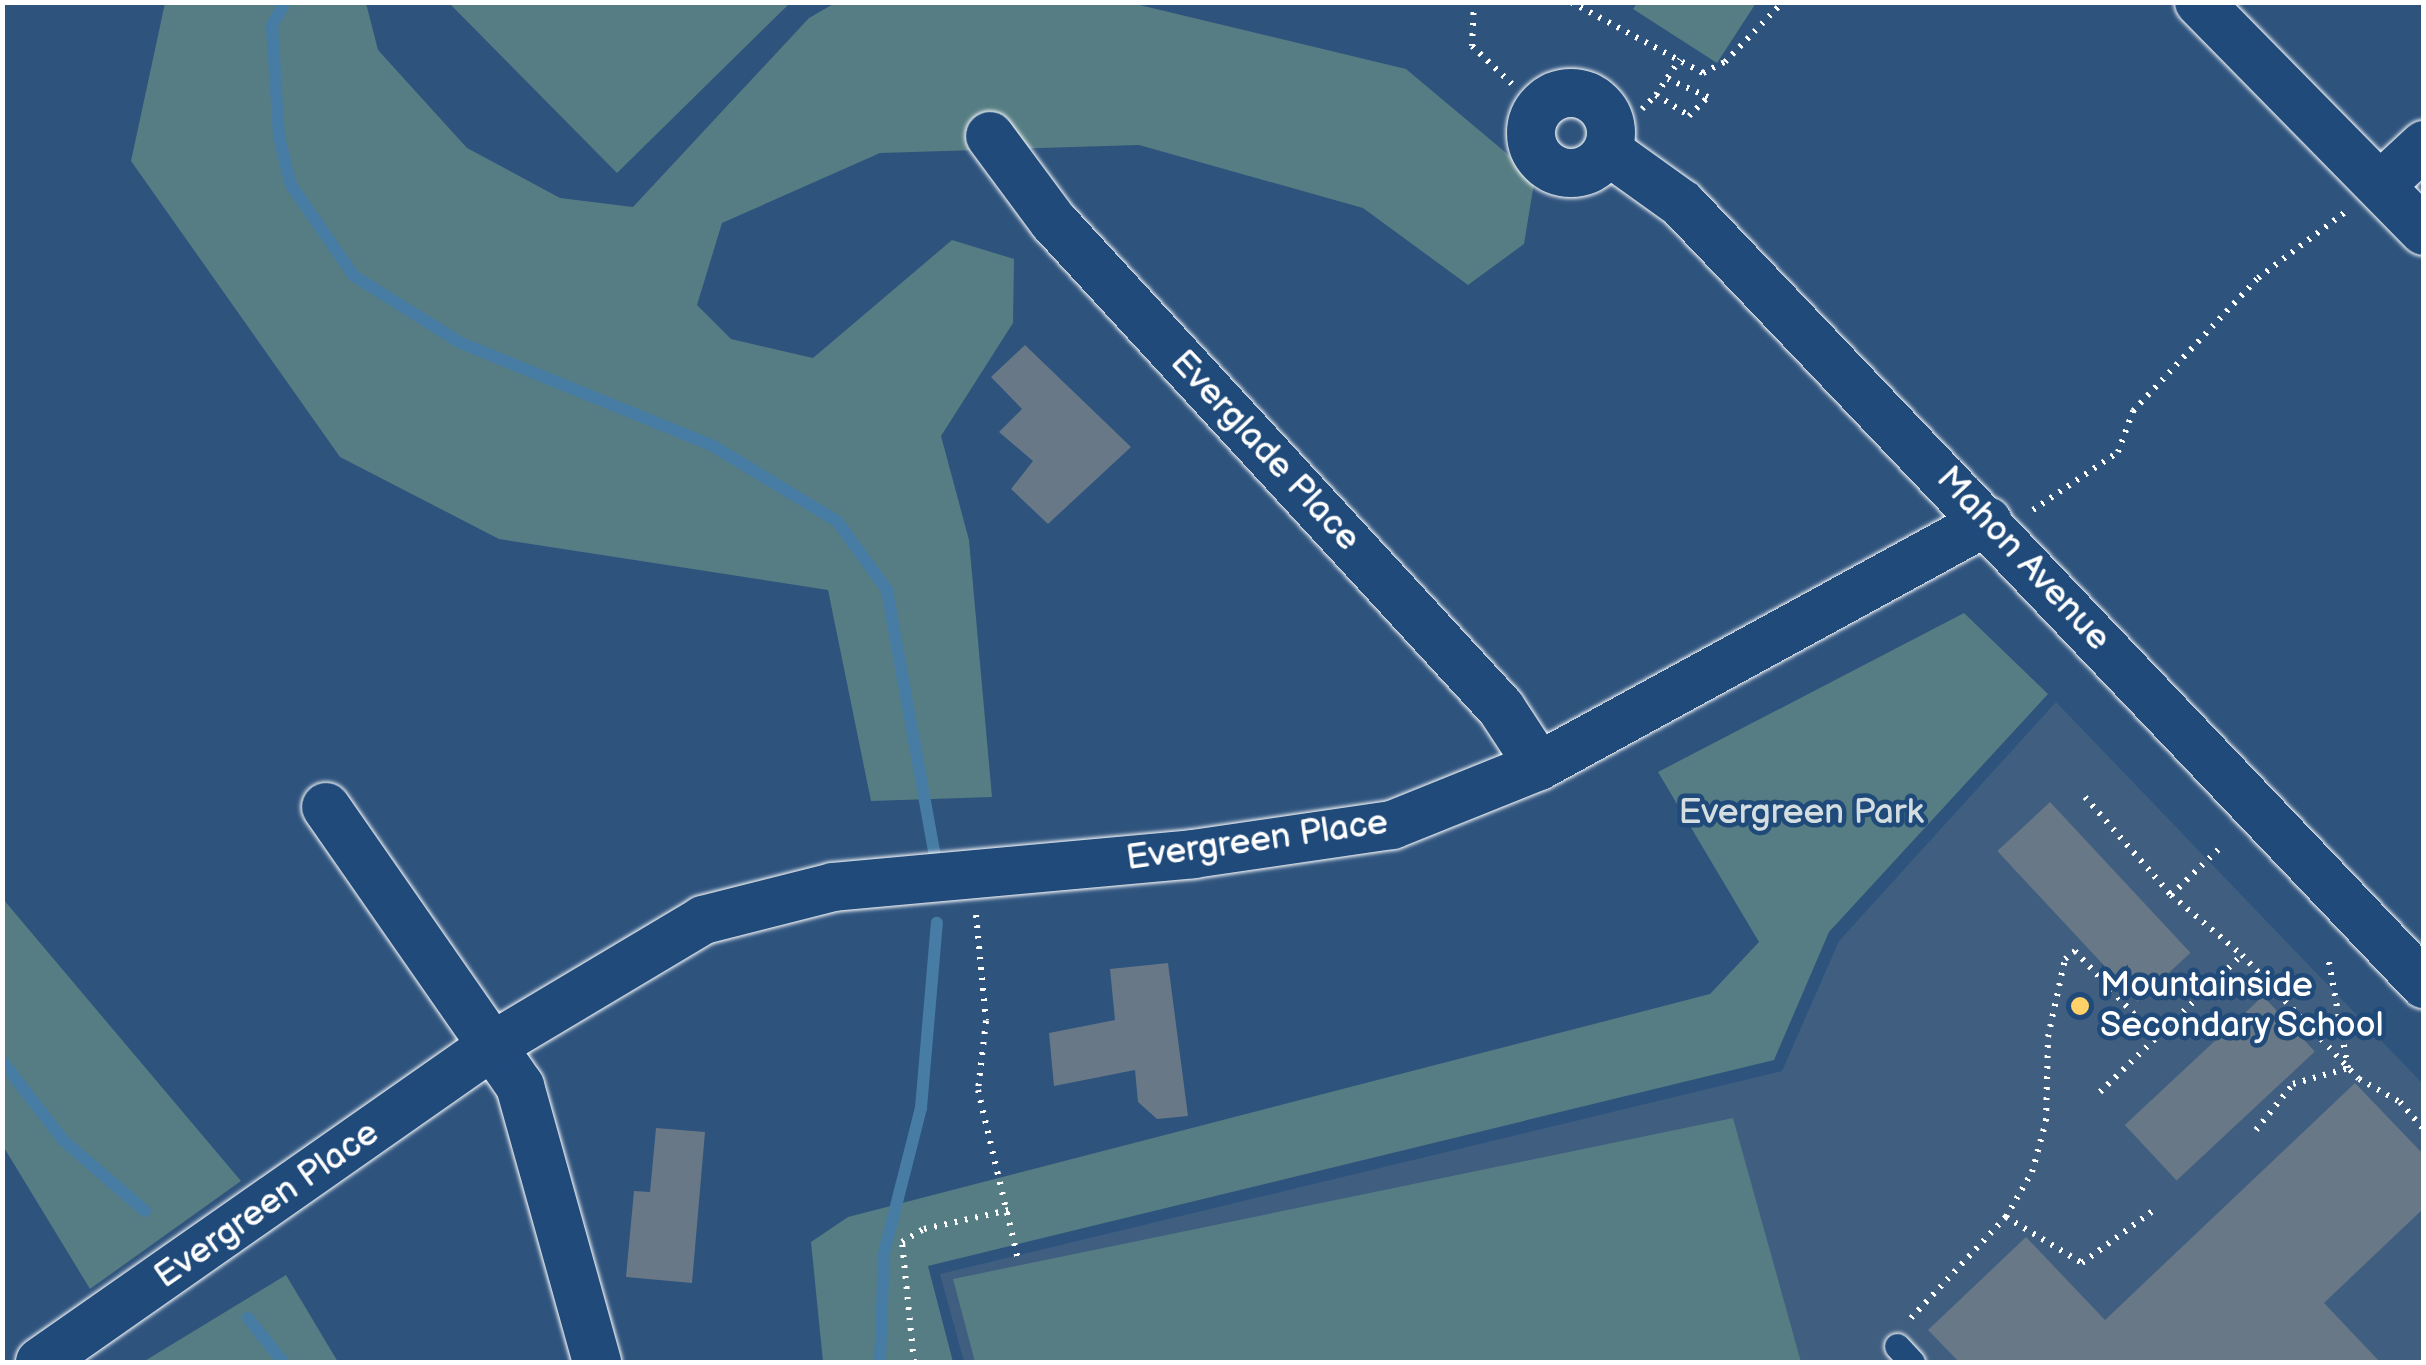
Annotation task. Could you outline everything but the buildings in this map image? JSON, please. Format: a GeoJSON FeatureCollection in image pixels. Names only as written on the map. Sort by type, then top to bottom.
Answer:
{"type":"FeatureCollection","features":[{"type":"Feature","properties":{"kind":"street"},"geometry":{"type":"LineString","coordinates":[[2199,2],[2424,231]]}},
{"type":"Feature","properties":{"kind":"street","name":"Everglade Place"},"geometry":{"type":"LineString","coordinates":[[990,136],[1053,220],[1501,708],[1539,766]]}},
{"type":"Feature","properties":{"kind":"street"},"geometry":{"type":"LineString","coordinates":[[2381,185],[2424,145]]}},
{"type":"Feature","properties":{"kind":"street","name":"Mahon Avenue"},"geometry":{"type":"LineString","coordinates":[[1608,150],[1682,204],[2004,520],[2424,984]]}},
{"type":"Feature","properties":{"kind":"street","name":"Evergreen Place"},"geometry":{"type":"LineString","coordinates":[[40,1362],[492,1046],[703,920],[833,887],[1193,854],[1392,825],[1539,766],[2004,520]]}},
{"type":"Feature","properties":{"kind":"street"},"geometry":{"type":"LineString","coordinates":[[326,807],[520,1086],[597,1362]]}},
{"type":"Feature","properties":{"kind":"path"},"geometry":{"type":"LineString","coordinates":[[1474,2],[1468,19],[1472,46],[1512,84]]}},
{"type":"Feature","properties":{"kind":"path"},"geometry":{"type":"LineString","coordinates":[[1571,2],[1680,59],[1716,70],[1783,2]]}},
{"type":"Feature","properties":{"kind":"path"},"geometry":{"type":"LineString","coordinates":[[1642,108],[1656,95],[1680,59]]}},
{"type":"Feature","properties":{"kind":"path"},"geometry":{"type":"LineString","coordinates":[[1656,95],[1690,116],[1708,97],[1668,79]]}},
{"type":"Feature","properties":{"kind":"path"},"geometry":{"type":"LineString","coordinates":[[2004,520],[2118,452],[2132,411],[2258,278],[2381,185]]}},
{"type":"Feature","properties":{"kind":"path"},"geometry":{"type":"LineString","coordinates":[[2085,798],[2171,895],[2242,955],[2348,1068],[2400,1102],[2424,1130]]}},
{"type":"Feature","properties":{"kind":"path"},"geometry":{"type":"LineString","coordinates":[[2171,895],[2223,845]]}},
{"type":"Feature","properties":{"kind":"path"},"geometry":{"type":"LineString","coordinates":[[969,874],[986,1022],[978,1090],[1009,1210],[1018,1262]]}},
{"type":"Feature","properties":{"kind":"path"},"geometry":{"type":"LineString","coordinates":[[1904,1354],[1912,1316],[2006,1217],[2032,1172],[2046,1121],[2048,1037],[2065,959],[2075,951],[2156,1038]]}},
{"type":"Feature","properties":{"kind":"path"},"geometry":{"type":"LineString","coordinates":[[2100,1092],[2242,955]]}},
{"type":"Feature","properties":{"kind":"path"},"geometry":{"type":"LineString","coordinates":[[2328,957],[2348,1068]]}},
{"type":"Feature","properties":{"kind":"path"},"geometry":{"type":"LineString","coordinates":[[2256,1130],[2293,1084],[2348,1068]]}},
{"type":"Feature","properties":{"kind":"path"},"geometry":{"type":"LineString","coordinates":[[2006,1217],[2082,1263],[2158,1207]]}},
{"type":"Feature","properties":{"kind":"path"},"geometry":{"type":"LineString","coordinates":[[914,1362],[902,1242],[924,1229],[1009,1210]]}},
{"type":"Feature","properties":{"kind":"shaded area","name":"Mountainside Secondary School"},"geometry":{"type":"Polygon","coordinates":[[[2056,702],[2423,1084],[2423,1362],[964,1362],[940,1274],[1782,1071],[1839,941],[2056,702]]]}},
{"type":"Feature","properties":{"kind":"green space"},"geometry":{"type":"Polygon","coordinates":[[[1127,2],[1406,69],[1535,177],[1524,244],[1468,285],[1363,208],[1139,145],[880,153],[722,223],[697,305],[731,339],[813,358],[952,240],[1014,259],[1013,323],[941,436],[969,540],[992,797],[871,801],[828,590],[499,539],[340,457],[131,161],[165,3],[366,3],[378,50],[467,148],[560,198],[633,207],[809,18],[835,3],[1127,2]]]}},
{"type":"Feature","properties":{"kind":"green space"},"geometry":{"type":"Polygon","coordinates":[[[1638,2],[1756,3],[1717,63],[1633,9],[1638,2]]]}},
{"type":"Feature","properties":{"kind":"green space"},"geometry":{"type":"Polygon","coordinates":[[[449,3],[790,3],[617,173],[449,3]]]}},
{"type":"Feature","properties":{"kind":"green space","name":"Evergreen Park"},"geometry":{"type":"Polygon","coordinates":[[[1964,613],[2048,694],[1829,932],[1774,1060],[928,1266],[953,1362],[823,1362],[811,1242],[848,1217],[1710,994],[1759,942],[1658,772],[1964,613]]]}},
{"type":"Feature","properties":{"kind":"green space"},"geometry":{"type":"Polygon","coordinates":[[[3,899],[241,1181],[90,1289],[3,1146],[3,899]]]}},
{"type":"Feature","properties":{"kind":"green space"},"geometry":{"type":"Polygon","coordinates":[[[1733,1118],[1801,1362],[975,1362],[953,1279],[1733,1118]]]}},
{"type":"Feature","properties":{"kind":"green space"},"geometry":{"type":"Polygon","coordinates":[[[286,1275],[338,1362],[143,1362],[286,1275]]]}},
{"type":"Feature","properties":{"kind":"waterway"},"geometry":{"type":"LineString","coordinates":[[285,2],[272,25],[279,137],[291,185],[354,276],[461,343],[713,446],[837,521],[887,590],[935,856]]}},
{"type":"Feature","properties":{"kind":"waterway"},"geometry":{"type":"LineString","coordinates":[[880,1362],[884,1253],[921,1108],[937,923]]}},
{"type":"Feature","properties":{"kind":"waterway"},"geometry":{"type":"LineString","coordinates":[[2,1061],[64,1141],[145,1211]]}},
{"type":"Feature","properties":{"kind":"waterway"},"geometry":{"type":"LineString","coordinates":[[248,1318],[283,1362]]}},
{"type":"Feature","properties":{"kind":"place","name":"Mountainside Secondary School"},"geometry":{"type":"Point","coordinates":[2080,1006]}}]}
